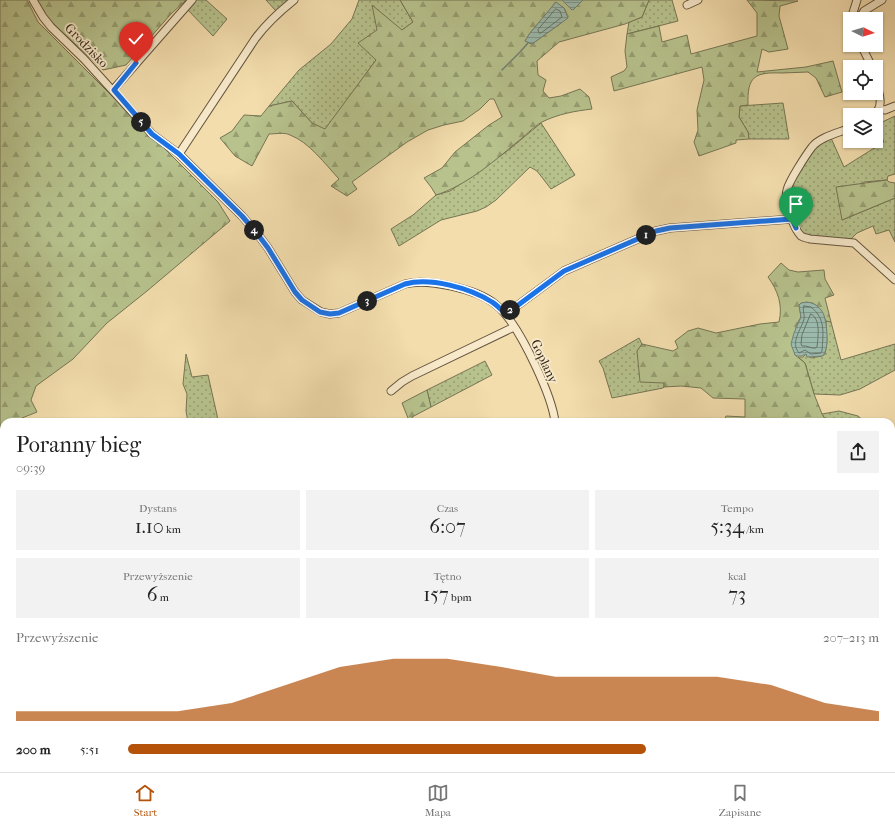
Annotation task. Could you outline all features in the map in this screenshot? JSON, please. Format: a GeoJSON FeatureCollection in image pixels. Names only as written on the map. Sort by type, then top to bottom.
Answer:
{"type":"FeatureCollection","features":[{"type":"Feature","properties":{"kind":"street","name":"Grodzisko"},"geometry":{"type":"LineString","coordinates":[[33,0],[43,17],[114,90],[152,134],[179,154],[242,216]]}},
{"type":"Feature","properties":{"kind":"street"},"geometry":{"type":"LineString","coordinates":[[114,90],[159,36],[192,0]]}},
{"type":"Feature","properties":{"kind":"street"},"geometry":{"type":"LineString","coordinates":[[179,154],[255,39],[276,14],[294,0]]}},
{"type":"Feature","properties":{"kind":"street"},"geometry":{"type":"LineString","coordinates":[[687,5],[698,0]]}},
{"type":"Feature","properties":{"kind":"street"},"geometry":{"type":"LineString","coordinates":[[853,12],[857,0]]}},
{"type":"Feature","properties":{"kind":"street"},"geometry":{"type":"LineString","coordinates":[[863,12],[882,0]]}},
{"type":"Feature","properties":{"kind":"street"},"geometry":{"type":"LineString","coordinates":[[883,110],[895,106]]}},
{"type":"Feature","properties":{"kind":"street"},"geometry":{"type":"LineString","coordinates":[[843,131],[823,139],[811,148],[787,190],[787,202],[792,219],[796,228],[803,237],[854,243],[895,280]]}},
{"type":"Feature","properties":{"kind":"street","name":"Goplany"},"geometry":{"type":"LineString","coordinates":[[242,216],[268,248],[295,292],[308,305],[320,312],[330,314],[339,313],[405,284],[413,282],[452,286],[471,292],[493,303],[506,314],[514,327],[543,384],[553,407],[554,418]]}},
{"type":"Feature","properties":{"kind":"street"},"geometry":{"type":"LineString","coordinates":[[506,314],[564,271],[656,231],[670,228],[792,219]]}},
{"type":"Feature","properties":{"kind":"street"},"geometry":{"type":"LineString","coordinates":[[392,391],[412,376],[514,327]]}},
{"type":"Feature","properties":{"kind":"green space"},"geometry":{"type":"Polygon","coordinates":[[[0,0],[27,0],[38,22],[218,202],[230,221],[107,323],[73,359],[36,386],[31,400],[37,412],[22,418],[0,418],[0,0]]]}},
{"type":"Feature","properties":{"kind":"green space"},"geometry":{"type":"Polygon","coordinates":[[[37,0],[186,0],[171,14],[126,65],[103,70],[47,18],[37,0]]]}},
{"type":"Feature","properties":{"kind":"green space"},"geometry":{"type":"Polygon","coordinates":[[[196,0],[206,0],[227,19],[213,36],[186,8],[196,0]]]}},
{"type":"Feature","properties":{"kind":"green space"},"geometry":{"type":"Polygon","coordinates":[[[266,0],[290,0],[276,11],[266,0]]]}},
{"type":"Feature","properties":{"kind":"green space"},"geometry":{"type":"Polygon","coordinates":[[[359,0],[400,0],[413,22],[402,30],[377,30],[376,60],[325,130],[312,123],[292,101],[269,106],[299,70],[331,44],[352,19],[359,0]]]}},
{"type":"Feature","properties":{"kind":"green space"},"geometry":{"type":"Polygon","coordinates":[[[400,0],[562,0],[574,9],[583,0],[649,0],[642,17],[625,24],[559,42],[537,61],[538,75],[546,80],[543,91],[549,98],[561,96],[580,89],[589,97],[592,109],[567,113],[542,122],[468,180],[436,195],[424,178],[442,168],[455,152],[489,125],[502,117],[494,99],[490,99],[480,109],[463,121],[428,130],[407,142],[352,182],[357,189],[347,196],[331,186],[339,179],[310,148],[297,138],[283,133],[269,134],[252,166],[235,156],[220,138],[232,131],[244,115],[261,116],[269,106],[292,101],[312,123],[325,129],[376,60],[358,43],[377,30],[372,5],[402,30],[413,22],[400,0]],[[556,3],[525,41],[532,44],[561,23],[566,12],[564,8],[556,3]]]}},
{"type":"Feature","properties":{"kind":"green space"},"geometry":{"type":"Polygon","coordinates":[[[649,0],[672,0],[678,21],[627,34],[629,22],[642,17],[649,0]]]}},
{"type":"Feature","properties":{"kind":"green space"},"geometry":{"type":"Polygon","coordinates":[[[747,0],[798,1],[780,6],[779,16],[788,49],[769,52],[762,49],[757,72],[806,67],[833,61],[842,92],[825,97],[816,78],[808,72],[759,75],[751,82],[748,95],[748,105],[740,106],[739,117],[748,132],[749,139],[736,140],[736,143],[699,156],[694,142],[698,130],[697,110],[704,80],[702,67],[614,91],[611,77],[624,71],[627,67],[625,51],[627,34],[659,26],[662,42],[687,35],[691,54],[757,36],[757,13],[747,0]]]}},
{"type":"Feature","properties":{"kind":"green space"},"geometry":{"type":"Polygon","coordinates":[[[783,103],[789,139],[749,139],[748,132],[739,117],[740,106],[783,103]]]}},
{"type":"Feature","properties":{"kind":"green space"},"geometry":{"type":"Polygon","coordinates":[[[895,116],[895,174],[888,176],[887,180],[864,182],[842,220],[895,198],[895,242],[889,230],[876,234],[873,226],[857,233],[850,240],[811,237],[803,233],[797,225],[792,212],[788,193],[793,181],[816,147],[831,138],[844,167],[874,148],[883,148],[883,122],[895,116]]]}},
{"type":"Feature","properties":{"kind":"green space"},"geometry":{"type":"Polygon","coordinates":[[[541,123],[575,175],[551,189],[537,171],[530,167],[496,200],[486,207],[477,211],[441,220],[399,246],[391,229],[413,215],[436,195],[450,191],[506,152],[541,123]]]}},
{"type":"Feature","properties":{"kind":"green space"},"geometry":{"type":"Polygon","coordinates":[[[887,180],[895,183],[895,198],[842,220],[836,187],[887,180]]]}},
{"type":"Feature","properties":{"kind":"green space"},"geometry":{"type":"Polygon","coordinates":[[[781,263],[789,270],[798,272],[824,270],[825,279],[834,295],[825,298],[831,322],[826,321],[821,310],[813,303],[802,303],[799,305],[801,317],[796,326],[795,355],[805,363],[814,394],[824,418],[725,418],[726,416],[745,417],[745,399],[713,398],[701,388],[681,386],[664,387],[664,383],[640,382],[637,351],[642,344],[673,351],[678,348],[675,341],[688,331],[698,328],[716,333],[760,324],[779,322],[779,298],[768,277],[781,263]]]}},
{"type":"Feature","properties":{"kind":"green space"},"geometry":{"type":"Polygon","coordinates":[[[826,321],[831,322],[841,360],[895,344],[895,370],[860,389],[840,395],[814,394],[805,363],[798,357],[803,357],[806,354],[811,358],[825,354],[827,342],[826,321]]]}},
{"type":"Feature","properties":{"kind":"green space"},"geometry":{"type":"Polygon","coordinates":[[[639,338],[642,344],[637,352],[664,383],[664,387],[612,398],[603,368],[599,361],[639,338]]]}},
{"type":"Feature","properties":{"kind":"green space"},"geometry":{"type":"Polygon","coordinates":[[[186,354],[192,377],[208,375],[217,418],[187,418],[187,394],[183,384],[186,354]]]}},
{"type":"Feature","properties":{"kind":"green space"},"geometry":{"type":"Polygon","coordinates":[[[485,361],[492,375],[431,407],[427,390],[485,361]]]}},
{"type":"Feature","properties":{"kind":"green space"},"geometry":{"type":"Polygon","coordinates":[[[427,390],[431,407],[412,418],[408,418],[402,403],[427,390]]]}},
{"type":"Feature","properties":{"kind":"green space"},"geometry":{"type":"Polygon","coordinates":[[[839,411],[860,418],[824,418],[822,414],[839,411]]]}},
{"type":"Feature","properties":{"kind":"water"},"geometry":{"type":"Polygon","coordinates":[[[562,0],[583,0],[572,10],[562,0]]]}},
{"type":"Feature","properties":{"kind":"water"},"geometry":{"type":"Polygon","coordinates":[[[556,2],[564,8],[568,18],[532,44],[525,41],[530,33],[556,2]]]}},
{"type":"Feature","properties":{"kind":"water"},"geometry":{"type":"Polygon","coordinates":[[[807,302],[814,304],[823,313],[827,329],[827,342],[825,353],[822,356],[807,357],[806,354],[800,356],[795,355],[791,344],[801,317],[799,305],[807,302]]]}},
{"type":"Feature","properties":{"kind":"waterway"},"geometry":{"type":"LineString","coordinates":[[502,70],[528,43]]}},
{"type":"Feature","properties":{"kind":"route"},"geometry":{"type":"LineString","coordinates":[[136,63],[114,90],[134,115],[152,134],[179,154],[242,216],[268,248],[295,292],[308,305],[320,312],[330,314],[339,313],[405,284],[422,282],[452,286],[482,296],[506,314],[553,278],[572,266],[619,248],[652,232],[670,228],[792,219],[796,228]]}}]}
